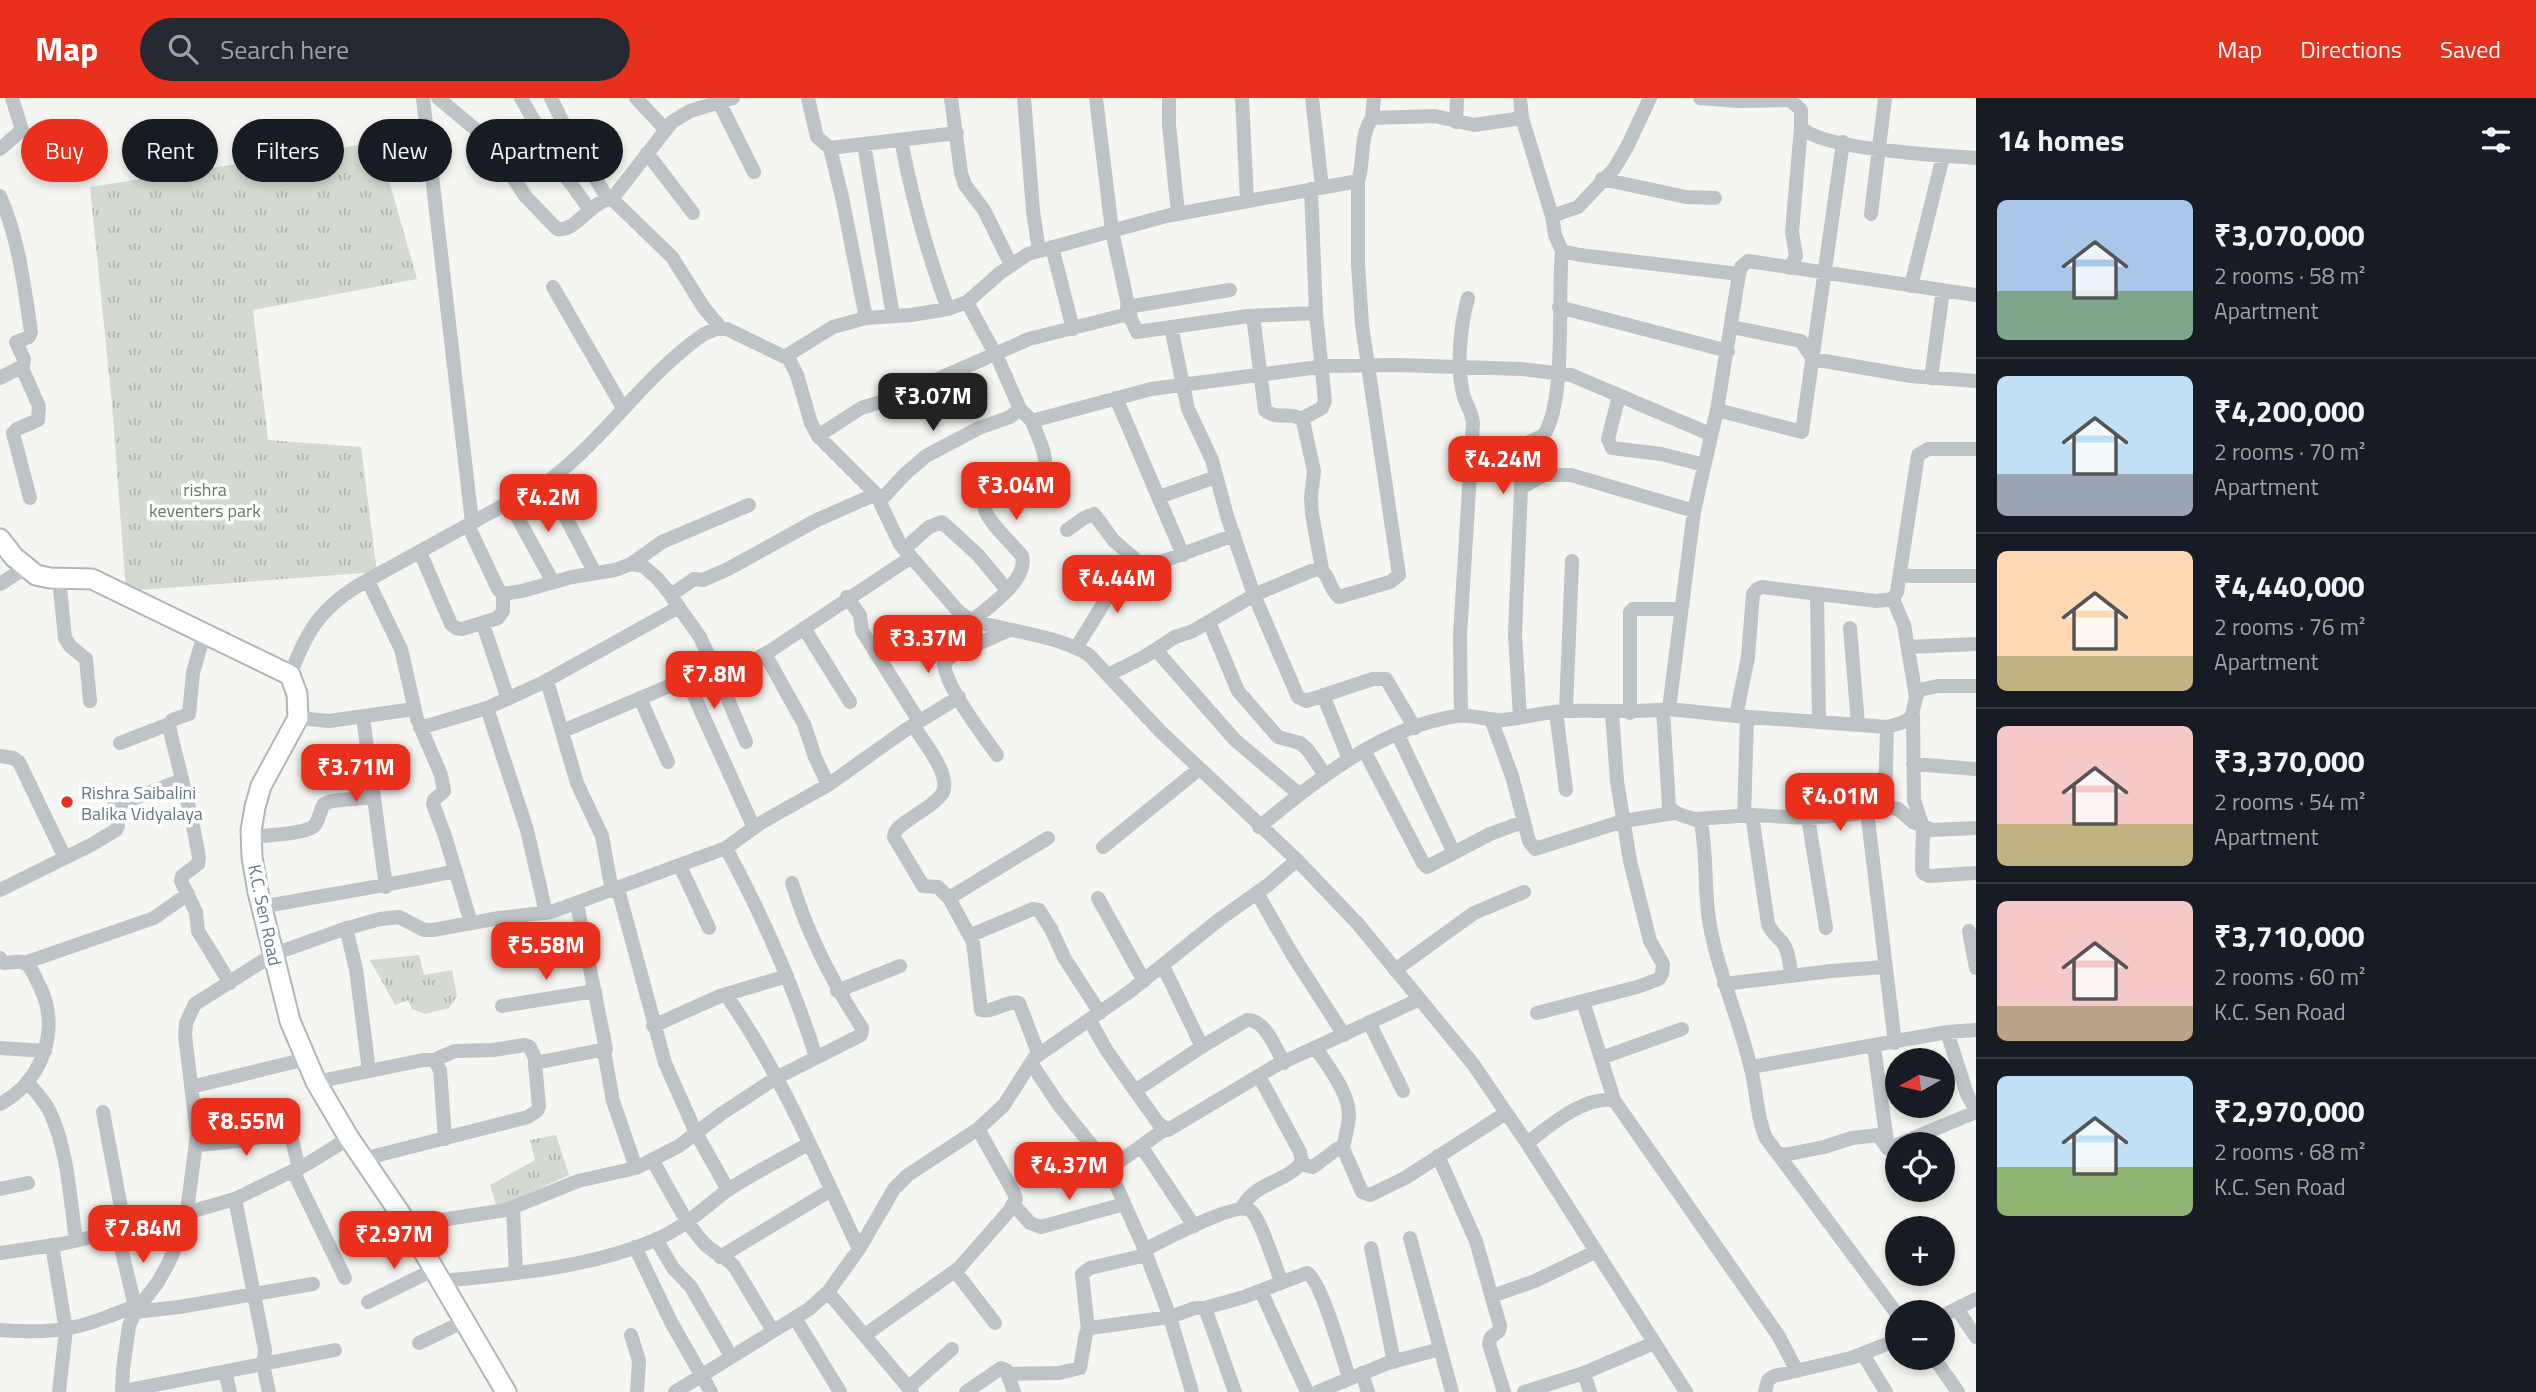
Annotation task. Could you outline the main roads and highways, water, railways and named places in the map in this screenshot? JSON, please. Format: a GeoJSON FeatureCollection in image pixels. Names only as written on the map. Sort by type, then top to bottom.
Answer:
{"type":"FeatureCollection","features":[{"type":"Feature","properties":{"kind":"place","name":"Rishra Saibalini Balika Vidyalaya"},"geometry":{"type":"Point","coordinates":[67,802]}},
{"type":"Feature","properties":{"kind":"park label","name":"rishra keventers park"},"geometry":{"type":"Point","coordinates":[205,499]}}]}
